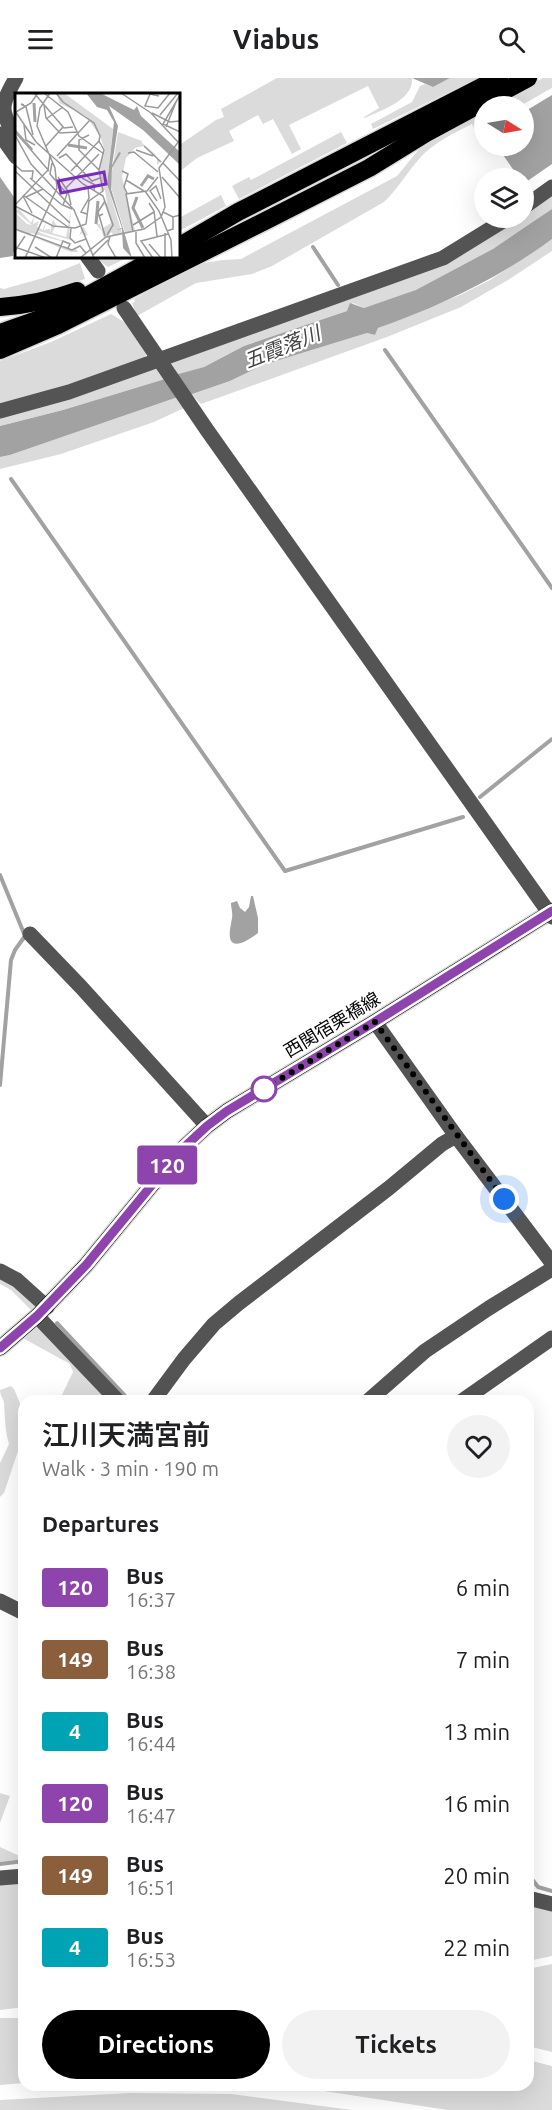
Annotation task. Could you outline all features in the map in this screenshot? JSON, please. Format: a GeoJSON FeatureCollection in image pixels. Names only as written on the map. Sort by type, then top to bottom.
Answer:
{"type":"FeatureCollection","features":[{"type":"Feature","properties":{"kind":"highway"},"geometry":{"type":"LineString","coordinates":[[180,246],[238,212],[499,78]]}},
{"type":"Feature","properties":{"kind":"highway"},"geometry":{"type":"LineString","coordinates":[[0,350],[82,313],[369,168],[426,133],[528,78]]}},
{"type":"Feature","properties":{"kind":"highway"},"geometry":{"type":"LineString","coordinates":[[0,333],[54,314],[156,258]]}},
{"type":"Feature","properties":{"kind":"highway"},"geometry":{"type":"LineString","coordinates":[[0,307],[25,305],[60,297],[137,268]]}},
{"type":"Feature","properties":{"kind":"highway"},"geometry":{"type":"LineString","coordinates":[[0,342],[36,334]]}},
{"type":"Feature","properties":{"kind":"main road","name":"西関宿栗橋線"},"geometry":{"type":"LineString","coordinates":[[0,1348],[42,1311],[105,1244],[166,1166],[207,1126],[227,1111],[551,914]]}},
{"type":"Feature","properties":{"kind":"street"},"geometry":{"type":"LineString","coordinates":[[15,136],[1,111],[2,96],[16,78]]}},
{"type":"Feature","properties":{"kind":"street"},"geometry":{"type":"LineString","coordinates":[[0,134],[15,156]]}},
{"type":"Feature","properties":{"kind":"street"},"geometry":{"type":"LineString","coordinates":[[534,200],[552,188]]}},
{"type":"Feature","properties":{"kind":"street"},"geometry":{"type":"LineString","coordinates":[[0,411],[161,364],[443,258],[492,228]]}},
{"type":"Feature","properties":{"kind":"street"},"geometry":{"type":"LineString","coordinates":[[88,258],[98,271]]}},
{"type":"Feature","properties":{"kind":"street"},"geometry":{"type":"LineString","coordinates":[[124,308],[188,403],[551,914]]}},
{"type":"Feature","properties":{"kind":"street"},"geometry":{"type":"LineString","coordinates":[[30,934],[207,1126]]}},
{"type":"Feature","properties":{"kind":"street"},"geometry":{"type":"LineString","coordinates":[[375,1022],[456,1136],[552,1263]]}},
{"type":"Feature","properties":{"kind":"street"},"geometry":{"type":"LineString","coordinates":[[157,1395],[183,1359],[214,1324],[239,1302],[389,1188],[442,1144],[456,1136]]}},
{"type":"Feature","properties":{"kind":"street"},"geometry":{"type":"LineString","coordinates":[[375,1395],[425,1351],[552,1269]]}},
{"type":"Feature","properties":{"kind":"street"},"geometry":{"type":"LineString","coordinates":[[0,1271],[17,1280],[113,1395]]}},
{"type":"Feature","properties":{"kind":"street"},"geometry":{"type":"LineString","coordinates":[[471,1395],[552,1338]]}},
{"type":"Feature","properties":{"kind":"street"},"geometry":{"type":"LineString","coordinates":[[0,1601],[18,1610]]}},
{"type":"Feature","properties":{"kind":"street"},"geometry":{"type":"LineString","coordinates":[[0,1878],[18,1876]]}},
{"type":"Feature","properties":{"kind":"street"},"geometry":{"type":"LineString","coordinates":[[534,1900],[552,1904]]}},
{"type":"Feature","properties":{"kind":"shaded area"},"geometry":{"type":"Polygon","coordinates":[[[277,78],[412,78],[408,92],[402,98],[365,118],[379,108],[368,86],[289,125],[301,149],[292,154],[273,119],[263,124],[258,115],[229,131],[234,141],[197,158],[180,171],[180,145],[224,117],[221,109],[277,78]]]}},
{"type":"Feature","properties":{"kind":"shaded area"},"geometry":{"type":"Polygon","coordinates":[[[450,78],[478,78],[373,129],[371,124],[412,102],[420,86],[425,84],[433,87],[450,78]]]}},
{"type":"Feature","properties":{"kind":"shaded area"},"geometry":{"type":"Polygon","coordinates":[[[543,78],[552,78],[552,88],[534,98],[534,96],[510,96],[543,78]]]}},
{"type":"Feature","properties":{"kind":"shaded area"},"geometry":{"type":"Polygon","coordinates":[[[474,115],[474,128],[472,124],[431,148],[415,163],[384,202],[272,266],[252,274],[196,283],[137,316],[132,303],[135,302],[134,299],[199,264],[241,259],[397,176],[425,142],[474,115]]]}},
{"type":"Feature","properties":{"kind":"shaded area"},"geometry":{"type":"Polygon","coordinates":[[[341,132],[347,143],[239,199],[232,186],[249,177],[251,180],[341,132]]]}},
{"type":"Feature","properties":{"kind":"shaded area"},"geometry":{"type":"Polygon","coordinates":[[[552,193],[552,209],[534,222],[534,206],[552,193]]]}},
{"type":"Feature","properties":{"kind":"shaded area"},"geometry":{"type":"Polygon","coordinates":[[[221,195],[226,206],[180,230],[180,215],[181,217],[221,195]]]}},
{"type":"Feature","properties":{"kind":"shaded area"},"geometry":{"type":"Polygon","coordinates":[[[502,228],[526,228],[470,263],[435,282],[404,295],[364,308],[353,303],[347,311],[244,346],[204,367],[177,375],[169,363],[479,244],[502,228]]]}},
{"type":"Feature","properties":{"kind":"shaded area"},"geometry":{"type":"Polygon","coordinates":[[[552,239],[552,251],[461,307],[387,337],[201,404],[191,394],[230,381],[263,365],[367,333],[375,335],[378,328],[460,295],[490,280],[552,239]]]}},
{"type":"Feature","properties":{"kind":"shaded area"},"geometry":{"type":"Polygon","coordinates":[[[95,258],[127,258],[108,267],[95,258]]]}},
{"type":"Feature","properties":{"kind":"shaded area"},"geometry":{"type":"Polygon","coordinates":[[[80,263],[85,279],[45,293],[0,298],[0,288],[4,289],[43,278],[80,263]]]}},
{"type":"Feature","properties":{"kind":"shaded area"},"geometry":{"type":"Polygon","coordinates":[[[111,314],[126,323],[147,354],[144,358],[45,393],[0,405],[0,361],[51,342],[111,314]]]}},
{"type":"Feature","properties":{"kind":"shaded area"},"geometry":{"type":"Polygon","coordinates":[[[152,366],[159,370],[165,379],[63,410],[0,426],[0,416],[152,366]]]}},
{"type":"Feature","properties":{"kind":"shaded area"},"geometry":{"type":"Polygon","coordinates":[[[178,397],[184,408],[154,422],[61,454],[0,469],[0,457],[178,397]]]}},
{"type":"Feature","properties":{"kind":"shaded area"},"geometry":{"type":"Polygon","coordinates":[[[0,1275],[38,1303],[31,1310],[11,1290],[0,1284],[0,1275]]]}},
{"type":"Feature","properties":{"kind":"shaded area"},"geometry":{"type":"Polygon","coordinates":[[[36,1324],[104,1395],[62,1395],[73,1372],[70,1364],[21,1337],[36,1324]]]}},
{"type":"Feature","properties":{"kind":"shaded area"},"geometry":{"type":"Polygon","coordinates":[[[11,1386],[18,1398],[18,1451],[4,1493],[0,1497],[0,1463],[9,1444],[4,1402],[0,1390],[11,1386]]]}},
{"type":"Feature","properties":{"kind":"shaded area"},"geometry":{"type":"Polygon","coordinates":[[[0,1793],[10,1796],[0,1823],[0,1793]]]}},
{"type":"Feature","properties":{"kind":"shaded area"},"geometry":{"type":"Polygon","coordinates":[[[0,1847],[18,1855],[18,1860],[0,1862],[0,1847]]]}},
{"type":"Feature","properties":{"kind":"shaded area"},"geometry":{"type":"Polygon","coordinates":[[[18,1882],[18,2008],[0,2010],[0,1884],[18,1882]]]}},
{"type":"Feature","properties":{"kind":"shaded area"},"geometry":{"type":"Polygon","coordinates":[[[534,1906],[552,1910],[552,1956],[534,1960],[534,1906]]]}},
{"type":"Feature","properties":{"kind":"shaded area"},"geometry":{"type":"Polygon","coordinates":[[[552,1964],[552,2052],[534,2048],[534,1968],[552,1964]]]}},
{"type":"Feature","properties":{"kind":"shaded area"},"geometry":{"type":"Polygon","coordinates":[[[0,2018],[18,2018],[18,2084],[0,2085],[0,2018]]]}},
{"type":"Feature","properties":{"kind":"shaded area"},"geometry":{"type":"Polygon","coordinates":[[[534,2062],[552,2066],[552,2110],[448,2110],[324,2091],[534,2091],[534,2062]]]}},
{"type":"Feature","properties":{"kind":"shaded area"},"geometry":{"type":"Polygon","coordinates":[[[130,2093],[231,2094],[352,2110],[0,2110],[0,2100],[130,2093]]]}},
{"type":"Feature","properties":{"kind":"water"},"geometry":{"type":"Polygon","coordinates":[[[412,78],[450,78],[433,87],[412,78]]]}},
{"type":"Feature","properties":{"kind":"water"},"geometry":{"type":"Polygon","coordinates":[[[552,95],[552,164],[534,176],[534,168],[512,168],[504,156],[534,156],[534,106],[552,95]]]}},
{"type":"Feature","properties":{"kind":"water"},"geometry":{"type":"Polygon","coordinates":[[[0,177],[15,199],[15,251],[13,256],[0,258],[0,177]]]}},
{"type":"Feature","properties":{"kind":"water","name":"五霞落川"},"geometry":{"type":"Polygon","coordinates":[[[552,209],[552,239],[511,266],[468,290],[378,328],[375,335],[367,333],[263,365],[230,381],[189,395],[175,375],[204,367],[244,346],[347,311],[350,303],[364,308],[416,290],[493,249],[524,228],[534,228],[534,221],[552,209]]]}},
{"type":"Feature","properties":{"kind":"water"},"geometry":{"type":"Polygon","coordinates":[[[165,379],[178,397],[0,457],[0,426],[63,410],[165,379]]]}},
{"type":"Feature","properties":{"kind":"water"},"geometry":{"type":"Polygon","coordinates":[[[251,896],[253,896],[258,918],[258,933],[236,944],[230,939],[231,903],[237,901],[245,912],[249,907],[251,896]]]}},
{"type":"Feature","properties":{"kind":"waterway"},"geometry":{"type":"LineString","coordinates":[[313,247],[338,285]]}},
{"type":"Feature","properties":{"kind":"waterway"},"geometry":{"type":"LineString","coordinates":[[385,350],[552,588]]}},
{"type":"Feature","properties":{"kind":"waterway"},"geometry":{"type":"LineString","coordinates":[[11,479],[285,871],[463,817]]}},
{"type":"Feature","properties":{"kind":"waterway"},"geometry":{"type":"LineString","coordinates":[[480,797],[552,739]]}},
{"type":"Feature","properties":{"kind":"waterway"},"geometry":{"type":"LineString","coordinates":[[0,875],[25,936],[11,960],[0,1085]]}},
{"type":"Feature","properties":{"kind":"waterway"},"geometry":{"type":"LineString","coordinates":[[57,1323],[124,1395]]}},
{"type":"Feature","properties":{"kind":"waterway"},"geometry":{"type":"LineString","coordinates":[[0,1864],[18,1862]]}},
{"type":"Feature","properties":{"kind":"waterway"},"geometry":{"type":"LineString","coordinates":[[534,1882],[538,1887],[552,1891]]}},
{"type":"Feature","properties":{"kind":"bus line","name":"120"},"geometry":{"type":"LineString","coordinates":[[0,1348],[55,1298],[105,1244],[166,1166],[207,1126],[227,1111],[552,911]]}},
{"type":"Feature","properties":{"kind":"route"},"geometry":{"type":"LineString","coordinates":[[264,1089],[375,1022],[504,1199]]}}]}
